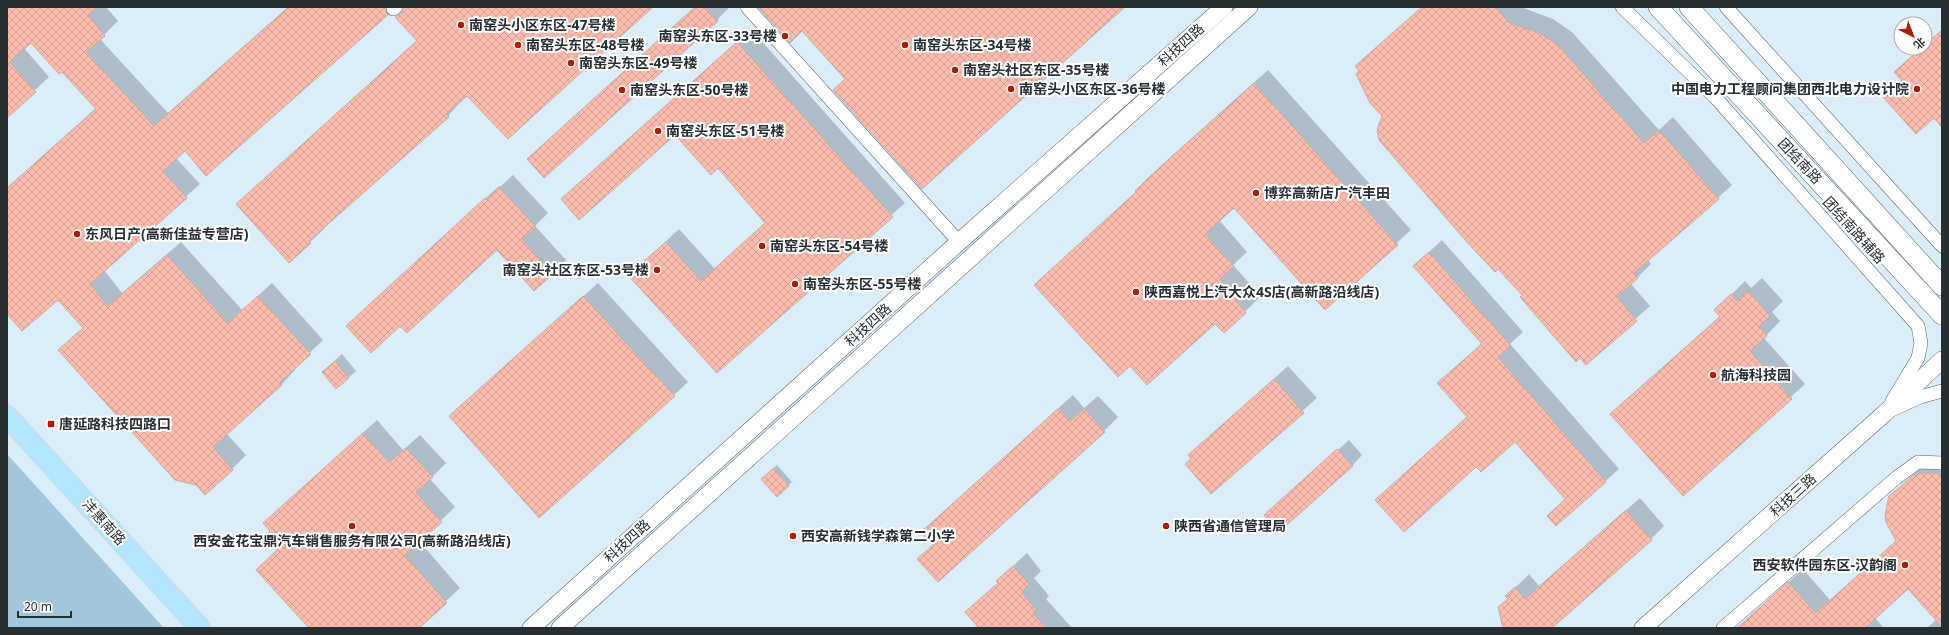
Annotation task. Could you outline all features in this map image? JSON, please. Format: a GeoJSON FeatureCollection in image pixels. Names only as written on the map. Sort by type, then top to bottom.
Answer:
{"type":"FeatureCollection","features":[{"type":"Feature","properties":{"kind":"main road","name":"团结南路"},"geometry":{"type":"LineString","coordinates":[[1658,7],[1942,315]]}},
{"type":"Feature","properties":{"kind":"main road","name":"团结南路"},"geometry":{"type":"LineString","coordinates":[[1689,7],[1942,286]]}},
{"type":"Feature","properties":{"kind":"main road","name":"沣惠南路"},"geometry":{"type":"LineString","coordinates":[[7,416],[200,628]]}},
{"type":"Feature","properties":{"kind":"street"},"geometry":{"type":"LineString","coordinates":[[747,7],[960,242]]}},
{"type":"Feature","properties":{"kind":"street","name":"科技四路"},"geometry":{"type":"LineString","coordinates":[[560,628],[1250,7]]}},
{"type":"Feature","properties":{"kind":"street","name":"团结南路辅路"},"geometry":{"type":"LineString","coordinates":[[1622,7],[1715,97],[1918,326],[1921,343],[1918,358],[1885,413]]}},
{"type":"Feature","properties":{"kind":"street"},"geometry":{"type":"LineString","coordinates":[[1726,7],[1942,246]]}},
{"type":"Feature","properties":{"kind":"street","name":"科技四路"},"geometry":{"type":"LineString","coordinates":[[531,628],[1219,9]]}},
{"type":"Feature","properties":{"kind":"street","name":"科技三路"},"geometry":{"type":"LineString","coordinates":[[1643,628],[1885,413],[1942,360]]}},
{"type":"Feature","properties":{"kind":"street"},"geometry":{"type":"LineString","coordinates":[[1885,413],[1920,397],[1942,391]]}},
{"type":"Feature","properties":{"kind":"street"},"geometry":{"type":"LineString","coordinates":[[1723,628],[1896,478],[1918,462],[1942,463]]}},
{"type":"Feature","properties":{"kind":"shaded area"},"geometry":{"type":"Polygon","coordinates":[[[7,454],[164,628],[7,628],[7,454]]]}},
{"type":"Feature","properties":{"kind":"building"},"geometry":{"type":"Polygon","coordinates":[[[7,7],[97,7],[88,15],[105,36],[86,52],[154,126],[289,7],[385,7],[388,15],[206,176],[185,151],[163,171],[187,198],[90,284],[108,306],[167,255],[228,323],[258,296],[311,354],[280,382],[282,385],[213,447],[233,470],[205,495],[196,485],[175,480],[58,350],[83,328],[58,300],[22,331],[7,314],[7,188],[96,109],[62,72],[59,74],[31,43],[10,62],[36,92],[7,118],[7,7]]]}},
{"type":"Feature","properties":{"kind":"building"},"geometry":{"type":"Polygon","coordinates":[[[404,7],[653,7],[508,139],[467,96],[447,114],[449,117],[309,241],[311,243],[289,263],[236,204],[417,41],[395,17],[401,13],[404,7]]]}},
{"type":"Feature","properties":{"kind":"building","name":"南窑头东区-50号楼"},"geometry":{"type":"Polygon","coordinates":[[[695,7],[705,7],[718,21],[544,178],[527,159],[695,7]]]}},
{"type":"Feature","properties":{"kind":"building"},"geometry":{"type":"Polygon","coordinates":[[[758,7],[1125,7],[922,189],[833,90],[845,79],[802,31],[790,43],[758,7]]]}},
{"type":"Feature","properties":{"kind":"building"},"geometry":{"type":"Polygon","coordinates":[[[1422,7],[1496,7],[1508,22],[1539,33],[1558,45],[1644,143],[1659,130],[1719,199],[1634,273],[1638,278],[1617,297],[1637,321],[1586,365],[1580,358],[1576,362],[1520,297],[1522,295],[1498,269],[1495,272],[1466,241],[1379,140],[1377,130],[1382,116],[1370,103],[1356,74],[1359,71],[1355,66],[1422,7]]]}},
{"type":"Feature","properties":{"kind":"building","name":"中国电力工程顾问集团西北电力设计院"},"geometry":{"type":"Polygon","coordinates":[[[1942,30],[1942,127],[1934,118],[1916,134],[1883,97],[1902,81],[1894,72],[1912,56],[1933,56],[1933,38],[1942,30]]]}},
{"type":"Feature","properties":{"kind":"building"},"geometry":{"type":"Polygon","coordinates":[[[737,42],[893,217],[717,373],[628,275],[666,242],[701,281],[765,223],[718,168],[711,175],[675,135],[579,220],[561,199],[737,42]]]}},
{"type":"Feature","properties":{"kind":"building"},"geometry":{"type":"Polygon","coordinates":[[[1254,83],[1398,245],[1325,310],[1234,208],[1205,234],[1234,266],[1220,279],[1238,299],[1236,301],[1246,313],[1224,333],[1215,324],[1147,385],[1130,366],[1118,377],[1034,285],[1136,192],[1135,191],[1148,178],[1254,83]]]}},
{"type":"Feature","properties":{"kind":"building"},"geometry":{"type":"Polygon","coordinates":[[[499,187],[536,227],[522,239],[553,274],[534,291],[497,250],[407,333],[400,326],[371,353],[346,326],[485,198],[486,200],[499,187]]]}},
{"type":"Feature","properties":{"kind":"building"},"geometry":{"type":"Polygon","coordinates":[[[1429,252],[1511,346],[1498,357],[1606,482],[1556,526],[1547,516],[1565,499],[1515,442],[1481,472],[1476,467],[1404,532],[1375,500],[1467,417],[1437,383],[1482,344],[1413,266],[1429,252]]]}},
{"type":"Feature","properties":{"kind":"building","name":"航海科技园"},"geometry":{"type":"Polygon","coordinates":[[[1748,290],[1770,316],[1759,326],[1767,336],[1750,351],[1792,399],[1683,496],[1610,414],[1720,317],[1714,310],[1731,294],[1737,301],[1748,290]]]}},
{"type":"Feature","properties":{"kind":"building"},"geometry":{"type":"Polygon","coordinates":[[[583,296],[675,396],[539,518],[449,416],[583,296]]]}},
{"type":"Feature","properties":{"kind":"building"},"geometry":{"type":"Polygon","coordinates":[[[335,361],[349,378],[336,389],[322,372],[335,361]]]}},
{"type":"Feature","properties":{"kind":"building"},"geometry":{"type":"Polygon","coordinates":[[[1274,379],[1304,413],[1211,494],[1185,464],[1191,459],[1188,455],[1274,379]]]}},
{"type":"Feature","properties":{"kind":"building"},"geometry":{"type":"Polygon","coordinates":[[[1059,408],[1070,421],[1084,408],[1105,432],[938,582],[917,559],[933,545],[921,532],[1059,408]]]}},
{"type":"Feature","properties":{"kind":"building","name":"西安金花宝鼎汽车销售服务有限公司(高新路沿线店)"},"geometry":{"type":"Polygon","coordinates":[[[363,433],[389,462],[406,448],[433,477],[416,492],[442,522],[405,555],[447,603],[419,628],[309,628],[256,570],[278,549],[266,535],[270,531],[263,523],[363,433]]]}},
{"type":"Feature","properties":{"kind":"building"},"geometry":{"type":"Polygon","coordinates":[[[1337,449],[1353,466],[1279,532],[1264,515],[1337,449]]]}},
{"type":"Feature","properties":{"kind":"building"},"geometry":{"type":"Polygon","coordinates":[[[774,468],[789,486],[777,497],[761,479],[774,468]]]}},
{"type":"Feature","properties":{"kind":"building","name":"西安软件园东区-汉韵阁"},"geometry":{"type":"Polygon","coordinates":[[[1923,473],[1942,475],[1942,627],[1908,589],[1865,628],[1737,628],[1788,582],[1816,613],[1896,541],[1886,522],[1885,515],[1889,496],[1914,475],[1923,473]]]}},
{"type":"Feature","properties":{"kind":"building"},"geometry":{"type":"Polygon","coordinates":[[[1626,510],[1652,540],[1552,628],[1503,628],[1498,607],[1508,599],[1505,596],[1515,587],[1525,599],[1626,510]]]}},
{"type":"Feature","properties":{"kind":"building"},"geometry":{"type":"Polygon","coordinates":[[[1013,566],[1029,584],[1021,592],[1037,610],[1033,613],[1047,628],[979,628],[965,612],[998,583],[996,581],[1013,566]]]}},
{"type":"Feature","properties":{"kind":"place","name":"南窑头小区东区-47号楼"},"geometry":{"type":"Point","coordinates":[461,25]}},
{"type":"Feature","properties":{"kind":"place","name":"南窑头东区-33号楼"},"geometry":{"type":"Point","coordinates":[785,36]}},
{"type":"Feature","properties":{"kind":"place","name":"南窑头东区-48号楼"},"geometry":{"type":"Point","coordinates":[518,45]}},
{"type":"Feature","properties":{"kind":"place","name":"南窑头东区-34号楼"},"geometry":{"type":"Point","coordinates":[905,45]}},
{"type":"Feature","properties":{"kind":"place","name":"南窑头东区-49号楼"},"geometry":{"type":"Point","coordinates":[571,63]}},
{"type":"Feature","properties":{"kind":"place","name":"南窑头社区东区-35号楼"},"geometry":{"type":"Point","coordinates":[955,70]}},
{"type":"Feature","properties":{"kind":"place","name":"南窑头小区东区-36号楼"},"geometry":{"type":"Point","coordinates":[1011,89]}},
{"type":"Feature","properties":{"kind":"place","name":"中国电力工程顾问集团西北电力设计院"},"geometry":{"type":"Point","coordinates":[1917,89]}},
{"type":"Feature","properties":{"kind":"place","name":"南窑头东区-50号楼"},"geometry":{"type":"Point","coordinates":[622,90]}},
{"type":"Feature","properties":{"kind":"place","name":"南窑头东区-51号楼"},"geometry":{"type":"Point","coordinates":[658,131]}},
{"type":"Feature","properties":{"kind":"place","name":"博弈高新店广汽丰田"},"geometry":{"type":"Point","coordinates":[1256,193]}},
{"type":"Feature","properties":{"kind":"place","name":"东风日产(高新佳益专营店)"},"geometry":{"type":"Point","coordinates":[77,234]}},
{"type":"Feature","properties":{"kind":"place","name":"南窑头东区-54号楼"},"geometry":{"type":"Point","coordinates":[762,246]}},
{"type":"Feature","properties":{"kind":"place","name":"南窑头社区东区-53号楼"},"geometry":{"type":"Point","coordinates":[657,270]}},
{"type":"Feature","properties":{"kind":"place","name":"南窑头东区-55号楼"},"geometry":{"type":"Point","coordinates":[795,284]}},
{"type":"Feature","properties":{"kind":"place","name":"陕西嘉悦上汽大众4S店(高新路沿线店)"},"geometry":{"type":"Point","coordinates":[1136,292]}},
{"type":"Feature","properties":{"kind":"place","name":"航海科技园"},"geometry":{"type":"Point","coordinates":[1713,375]}},
{"type":"Feature","properties":{"kind":"place","name":"唐延路科技四路口"},"geometry":{"type":"Point","coordinates":[51,424]}},
{"type":"Feature","properties":{"kind":"place","name":"西安金花宝鼎汽车销售服务有限公司(高新路沿线店)"},"geometry":{"type":"Point","coordinates":[352,526]}},
{"type":"Feature","properties":{"kind":"place","name":"陕西省通信管理局"},"geometry":{"type":"Point","coordinates":[1166,526]}},
{"type":"Feature","properties":{"kind":"place","name":"西安高新钱学森第二小学"},"geometry":{"type":"Point","coordinates":[793,536]}},
{"type":"Feature","properties":{"kind":"place","name":"西安软件园东区-汉韵阁"},"geometry":{"type":"Point","coordinates":[1905,565]}}]}
